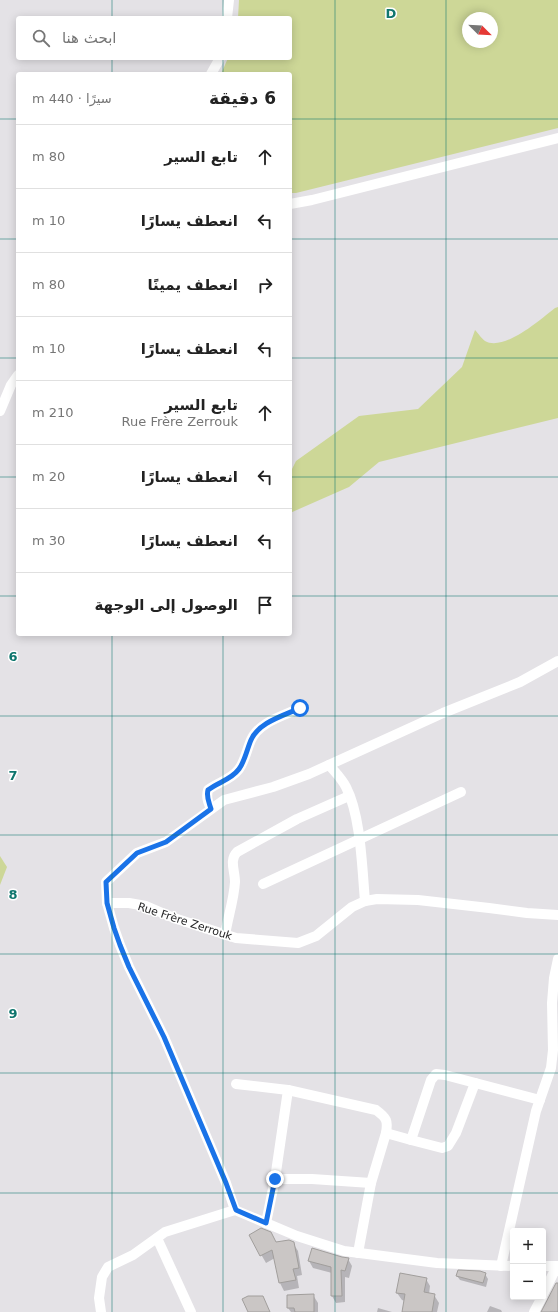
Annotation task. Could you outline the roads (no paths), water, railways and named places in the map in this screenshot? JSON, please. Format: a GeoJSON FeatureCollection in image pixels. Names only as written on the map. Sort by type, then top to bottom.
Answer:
{"type":"FeatureCollection","features":[{"type":"Feature","properties":{"kind":"street"},"geometry":{"type":"LineString","coordinates":[[227,16],[229,0]]}},
{"type":"Feature","properties":{"kind":"street"},"geometry":{"type":"LineString","coordinates":[[212,72],[219,60]]}},
{"type":"Feature","properties":{"kind":"street"},"geometry":{"type":"LineString","coordinates":[[292,204],[312,200],[558,138]]}},
{"type":"Feature","properties":{"kind":"street"},"geometry":{"type":"LineString","coordinates":[[0,411],[11,385],[16,378]]}},
{"type":"Feature","properties":{"kind":"street"},"geometry":{"type":"LineString","coordinates":[[236,1210],[164,1037],[129,967],[120,945],[107,903],[106,882],[137,853],[166,842],[224,800],[273,787],[309,774],[443,713],[520,682],[558,661]]}},
{"type":"Feature","properties":{"kind":"street"},"geometry":{"type":"LineString","coordinates":[[211,809],[207,799],[208,790],[232,776],[240,768],[251,739],[258,730],[269,722],[300,708]]}},
{"type":"Feature","properties":{"kind":"street"},"geometry":{"type":"LineString","coordinates":[[329,765],[346,787],[354,810],[359,839],[365,901]]}},
{"type":"Feature","properties":{"kind":"street"},"geometry":{"type":"LineString","coordinates":[[263,884],[461,792]]}},
{"type":"Feature","properties":{"kind":"street"},"geometry":{"type":"LineString","coordinates":[[225,935],[235,881],[233,862],[234,856],[237,852],[297,819],[349,796]]}},
{"type":"Feature","properties":{"kind":"street","name":"Rue Frère Zerrouk"},"geometry":{"type":"LineString","coordinates":[[107,903],[146,906],[174,918],[236,938],[298,943],[316,936],[352,907],[365,901],[377,899],[418,900],[527,913],[558,915]]}},
{"type":"Feature","properties":{"kind":"street"},"geometry":{"type":"LineString","coordinates":[[501,1266],[536,1111],[551,1068],[553,1050],[552,1003],[558,960]]}},
{"type":"Feature","properties":{"kind":"street"},"geometry":{"type":"LineString","coordinates":[[411,1140],[431,1080],[436,1074],[445,1075],[540,1100]]}},
{"type":"Feature","properties":{"kind":"street"},"geometry":{"type":"LineString","coordinates":[[386,1133],[442,1148],[448,1146],[456,1133],[475,1083]]}},
{"type":"Feature","properties":{"kind":"street"},"geometry":{"type":"LineString","coordinates":[[236,1084],[288,1090],[376,1110],[383,1115],[387,1122],[386,1133],[371,1183],[358,1253]]}},
{"type":"Feature","properties":{"kind":"street"},"geometry":{"type":"LineString","coordinates":[[266,1223],[275,1179],[288,1090]]}},
{"type":"Feature","properties":{"kind":"street"},"geometry":{"type":"LineString","coordinates":[[275,1179],[371,1183]]}},
{"type":"Feature","properties":{"kind":"street"},"geometry":{"type":"LineString","coordinates":[[101,1312],[99,1298],[102,1277],[108,1267],[133,1255],[165,1232],[236,1210],[297,1236],[344,1251],[437,1262],[510,1266]]}},
{"type":"Feature","properties":{"kind":"street"},"geometry":{"type":"LineString","coordinates":[[157,1238],[191,1312]]}},
{"type":"Feature","properties":{"kind":"street"},"geometry":{"type":"LineString","coordinates":[[546,1266],[558,1266],[546,1288]]}},
{"type":"Feature","properties":{"kind":"street"},"geometry":{"type":"LineString","coordinates":[[534,1312],[540,1300]]}}]}
